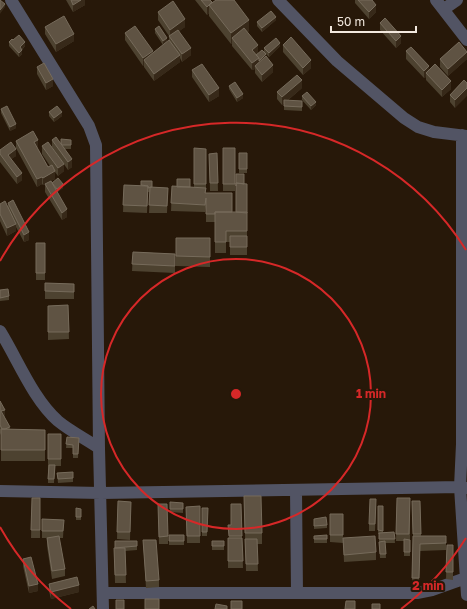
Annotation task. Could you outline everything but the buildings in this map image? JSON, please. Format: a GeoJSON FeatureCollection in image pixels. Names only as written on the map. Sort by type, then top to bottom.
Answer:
{"type":"FeatureCollection","features":[{"type":"Feature","properties":{"kind":"street"},"geometry":{"type":"LineString","coordinates":[[11,0],[89,126],[96,145],[99,448],[103,609]]}},
{"type":"Feature","properties":{"kind":"street"},"geometry":{"type":"LineString","coordinates":[[278,0],[337,61],[404,118],[418,127],[434,132],[464,136],[465,441],[463,488],[467,595]]}},
{"type":"Feature","properties":{"kind":"street"},"geometry":{"type":"LineString","coordinates":[[457,0],[440,5],[467,40]]}},
{"type":"Feature","properties":{"kind":"street"},"geometry":{"type":"LineString","coordinates":[[0,331],[28,381],[50,412],[59,422],[99,448]]}},
{"type":"Feature","properties":{"kind":"street"},"geometry":{"type":"LineString","coordinates":[[0,491],[101,493],[463,488]]}},
{"type":"Feature","properties":{"kind":"street"},"geometry":{"type":"LineString","coordinates":[[296,490],[297,593]]}},
{"type":"Feature","properties":{"kind":"street"},"geometry":{"type":"LineString","coordinates":[[103,594],[417,593],[432,590],[466,578]]}}]}
